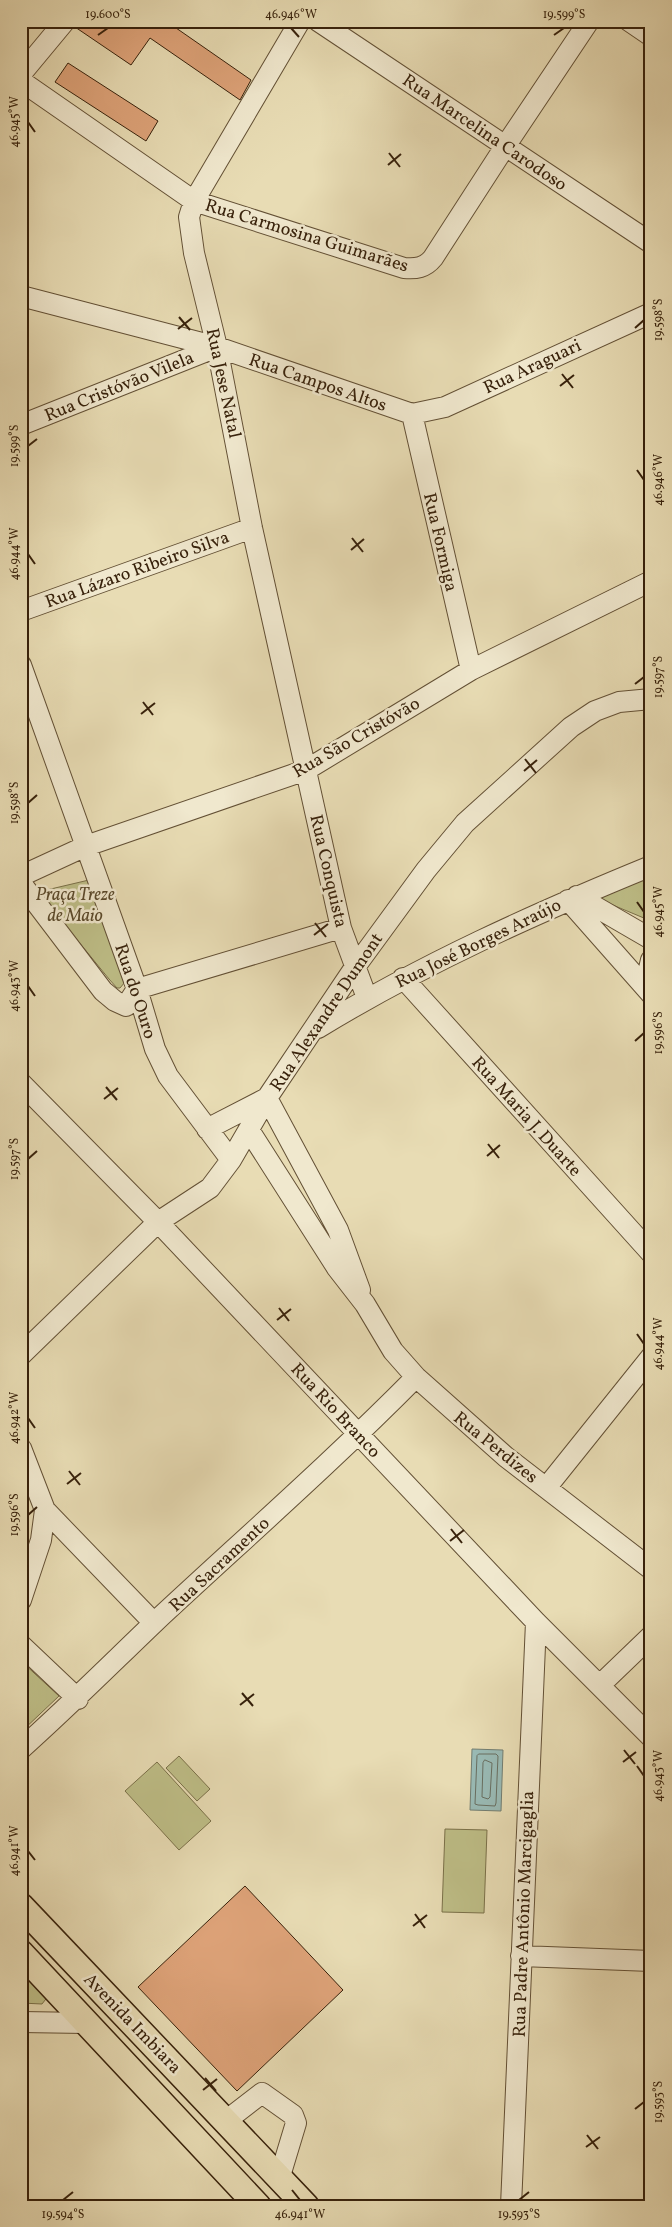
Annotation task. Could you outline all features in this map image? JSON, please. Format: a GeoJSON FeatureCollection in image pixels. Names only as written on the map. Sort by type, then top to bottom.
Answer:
{"type":"FeatureCollection","features":[{"type":"Feature","properties":{"kind":"main road","name":"Avenida Imbiara"},"geometry":{"type":"LineString","coordinates":[[21,1906],[232,2125],[306,2206]]}},
{"type":"Feature","properties":{"kind":"main road","name":"Avenida Imbiara"},"geometry":{"type":"LineString","coordinates":[[21,1954],[258,2206]]}},
{"type":"Feature","properties":{"kind":"main road"},"geometry":{"type":"LineString","coordinates":[[209,2155],[232,2125]]}},
{"type":"Feature","properties":{"kind":"street"},"geometry":{"type":"LineString","coordinates":[[21,74],[65,21]]}},
{"type":"Feature","properties":{"kind":"street","name":"Rua Jese Natal"},"geometry":{"type":"LineString","coordinates":[[300,21],[194,201],[189,217],[194,253],[217,348],[252,528],[306,770]]}},
{"type":"Feature","properties":{"kind":"street","name":"Rua Marcelina Carodoso"},"geometry":{"type":"LineString","coordinates":[[318,21],[651,243]]}},
{"type":"Feature","properties":{"kind":"street","name":"Rua Carmosina Guimarães"},"geometry":{"type":"LineString","coordinates":[[21,81],[194,201],[404,268],[414,269],[423,267],[433,258],[589,21]]}},
{"type":"Feature","properties":{"kind":"street"},"geometry":{"type":"LineString","coordinates":[[630,21],[651,36]]}},
{"type":"Feature","properties":{"kind":"street","name":"Rua Campos Altos"},"geometry":{"type":"LineString","coordinates":[[21,296],[217,348],[412,414]]}},
{"type":"Feature","properties":{"kind":"street","name":"Rua Araguari"},"geometry":{"type":"LineString","coordinates":[[412,414],[445,407],[651,313]]}},
{"type":"Feature","properties":{"kind":"street","name":"Rua Cristóvão Vilela"},"geometry":{"type":"LineString","coordinates":[[21,425],[217,348]]}},
{"type":"Feature","properties":{"kind":"street","name":"Rua Formiga"},"geometry":{"type":"LineString","coordinates":[[412,414],[470,670]]}},
{"type":"Feature","properties":{"kind":"street","name":"Rua Lázaro Ribeiro Silva"},"geometry":{"type":"LineString","coordinates":[[21,611],[252,528]]}},
{"type":"Feature","properties":{"kind":"street","name":"Rua São Cristóvão"},"geometry":{"type":"LineString","coordinates":[[21,876],[86,846],[306,770],[470,670],[651,581]]}},
{"type":"Feature","properties":{"kind":"street","name":"Rua do Ouro"},"geometry":{"type":"LineString","coordinates":[[21,665],[137,989],[155,1049],[168,1076],[231,1160]]}},
{"type":"Feature","properties":{"kind":"street","name":"Rua Alexandre Dumont"},"geometry":{"type":"LineString","coordinates":[[21,1355],[158,1222],[210,1188],[231,1160],[267,1098],[355,967],[426,870],[465,823],[571,727],[595,710],[619,702],[651,699]]}},
{"type":"Feature","properties":{"kind":"street","name":"Rua Conquista"},"geometry":{"type":"LineString","coordinates":[[306,770],[341,928],[367,998]]}},
{"type":"Feature","properties":{"kind":"street","name":"Rua José Borges Araújo"},"geometry":{"type":"LineString","coordinates":[[312,1032],[403,978],[572,898],[651,866]]}},
{"type":"Feature","properties":{"kind":"street"},"geometry":{"type":"LineString","coordinates":[[21,883],[103,991],[115,1001],[126,1006],[137,989],[341,928]]}},
{"type":"Feature","properties":{"kind":"street"},"geometry":{"type":"LineString","coordinates":[[572,898],[651,939]]}},
{"type":"Feature","properties":{"kind":"street"},"geometry":{"type":"LineString","coordinates":[[572,898],[651,993]]}},
{"type":"Feature","properties":{"kind":"street"},"geometry":{"type":"LineString","coordinates":[[651,960],[648,973],[651,993]]}},
{"type":"Feature","properties":{"kind":"street","name":"Rua Maria J. Duarte"},"geometry":{"type":"LineString","coordinates":[[403,978],[651,1253]]}},
{"type":"Feature","properties":{"kind":"street","name":"Rua Rio Branco"},"geometry":{"type":"LineString","coordinates":[[21,1083],[158,1222],[536,1622],[651,1737]]}},
{"type":"Feature","properties":{"kind":"street"},"geometry":{"type":"LineString","coordinates":[[207,1129],[267,1098],[338,1230],[364,1304]]}},
{"type":"Feature","properties":{"kind":"street"},"geometry":{"type":"LineString","coordinates":[[249,1130],[337,1268],[364,1304]]}},
{"type":"Feature","properties":{"kind":"street","name":"Rua Perdizes"},"geometry":{"type":"LineString","coordinates":[[364,1304],[393,1351],[416,1377],[499,1451],[651,1569]]}},
{"type":"Feature","properties":{"kind":"street"},"geometry":{"type":"LineString","coordinates":[[546,1488],[651,1357]]}},
{"type":"Feature","properties":{"kind":"street","name":"Rua Sacramento"},"geometry":{"type":"LineString","coordinates":[[21,1749],[78,1698],[154,1623],[359,1435],[416,1377]]}},
{"type":"Feature","properties":{"kind":"street"},"geometry":{"type":"LineString","coordinates":[[21,1448],[45,1510],[154,1623]]}},
{"type":"Feature","properties":{"kind":"street"},"geometry":{"type":"LineString","coordinates":[[21,1600],[41,1540],[45,1510]]}},
{"type":"Feature","properties":{"kind":"street","name":"Rua Padre Antônio Marcigaglia"},"geometry":{"type":"LineString","coordinates":[[511,2206],[536,1622]]}},
{"type":"Feature","properties":{"kind":"street"},"geometry":{"type":"LineString","coordinates":[[600,1685],[651,1636]]}},
{"type":"Feature","properties":{"kind":"street"},"geometry":{"type":"LineString","coordinates":[[21,1645],[78,1698]]}},
{"type":"Feature","properties":{"kind":"street"},"geometry":{"type":"LineString","coordinates":[[521,1956],[651,1961]]}},
{"type":"Feature","properties":{"kind":"street"},"geometry":{"type":"LineString","coordinates":[[21,2022],[85,2023]]}},
{"type":"Feature","properties":{"kind":"street"},"geometry":{"type":"LineString","coordinates":[[232,2125],[262,2093],[292,2116],[296,2123],[280,2176]]}},
{"type":"Feature","properties":{"kind":"green space"},"geometry":{"type":"Polygon","coordinates":[[[651,876],[651,921],[596,898],[651,876]]]}},
{"type":"Feature","properties":{"kind":"green space","name":"Praça Treze de Maio"},"geometry":{"type":"Polygon","coordinates":[[[89,880],[125,982],[120,988],[117,988],[109,979],[38,892],[89,880]]]}},
{"type":"Feature","properties":{"kind":"green space"},"geometry":{"type":"Polygon","coordinates":[[[21,1661],[59,1696],[21,1732],[21,1661]]]}},
{"type":"Feature","properties":{"kind":"green space"},"geometry":{"type":"Polygon","coordinates":[[[179,1756],[210,1789],[197,1801],[166,1768],[179,1756]]]}},
{"type":"Feature","properties":{"kind":"green space"},"geometry":{"type":"Polygon","coordinates":[[[157,1762],[211,1821],[179,1850],[125,1791],[157,1762]]]}},
{"type":"Feature","properties":{"kind":"green space"},"geometry":{"type":"Polygon","coordinates":[[[445,1829],[487,1830],[484,1913],[442,1912],[445,1829]]]}},
{"type":"Feature","properties":{"kind":"green space"},"geometry":{"type":"Polygon","coordinates":[[[21,1967],[49,1995],[42,2004],[21,2003],[21,1967]]]}},
{"type":"Feature","properties":{"kind":"water"},"geometry":{"type":"Polygon","coordinates":[[[472,1749],[503,1750],[501,1811],[470,1810],[472,1749]]]}},
{"type":"Feature","properties":{"kind":"building"},"geometry":{"type":"Polygon","coordinates":[[[77,21],[166,21],[251,80],[240,100],[150,38],[131,65],[75,27],[77,21]]]}},
{"type":"Feature","properties":{"kind":"building"},"geometry":{"type":"Polygon","coordinates":[[[68,63],[158,121],[146,141],[55,82],[68,63]]]}},
{"type":"Feature","properties":{"kind":"building"},"geometry":{"type":"Polygon","coordinates":[[[245,1886],[343,1990],[237,2091],[138,1987],[245,1886]]]}}]}
